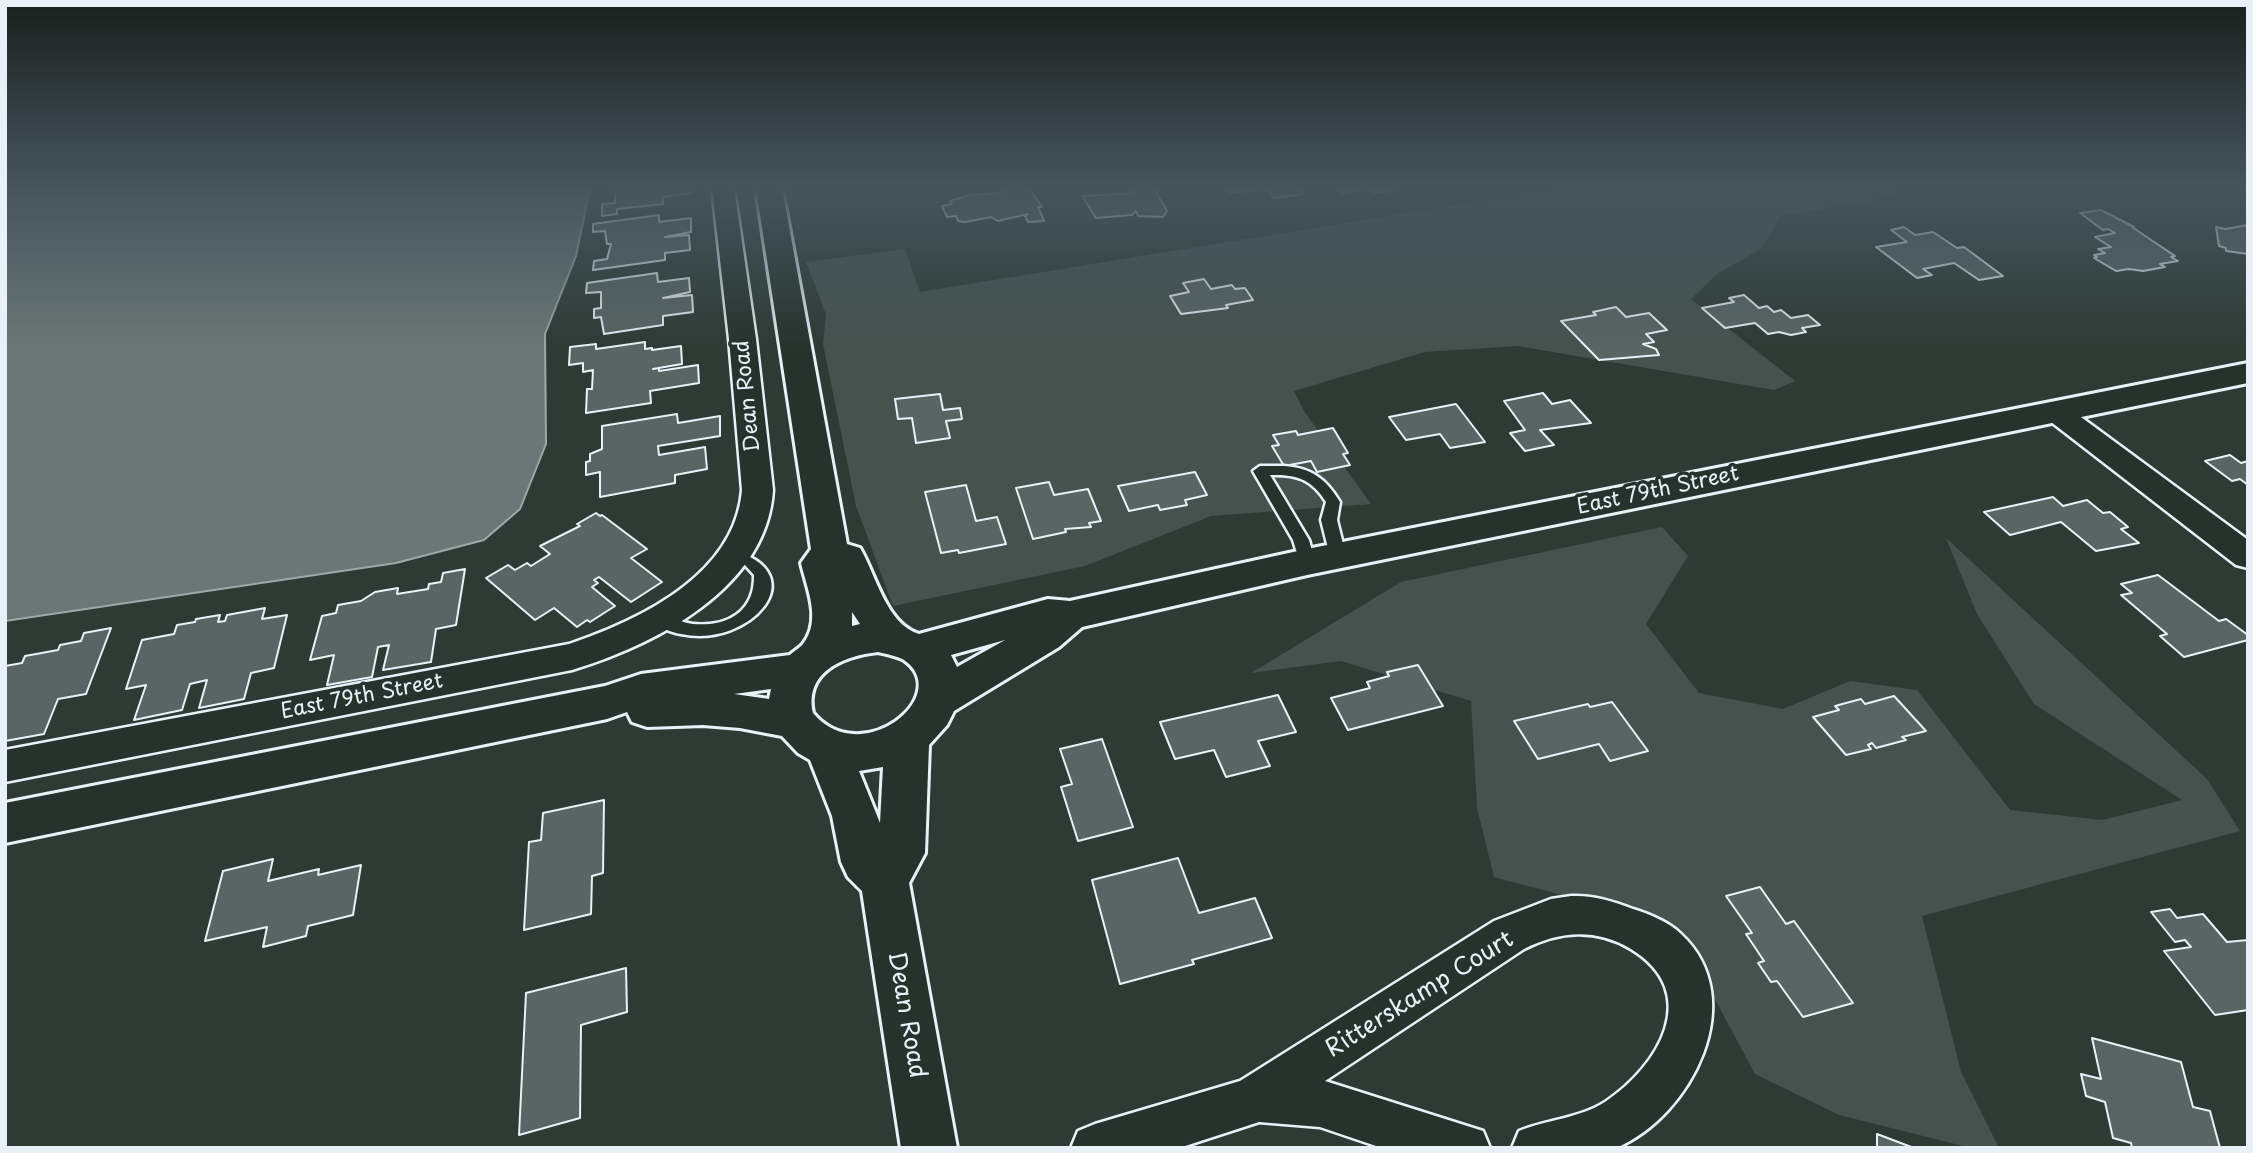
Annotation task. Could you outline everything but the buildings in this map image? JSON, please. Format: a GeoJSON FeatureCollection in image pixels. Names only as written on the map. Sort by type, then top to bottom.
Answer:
{"type":"FeatureCollection","features":[{"type":"Feature","properties":{"kind":"street","name":"Dean Road"},"geometry":{"type":"LineString","coordinates":[[703,587],[732,555],[751,520],[757,490],[730,242]]}},
{"type":"Feature","properties":{"kind":"street"},"geometry":{"type":"LineString","coordinates":[[778,242],[830,552],[821,563],[831,606],[832,626],[791,694],[790,709],[811,736],[855,816],[864,862],[885,882],[901,853],[907,738]]}},
{"type":"Feature","properties":{"kind":"street","name":"East 79th Street"},"geometry":{"type":"LineString","coordinates":[[907,644],[1048,613],[1070,615],[1323,559],[2248,373]]}},
{"type":"Feature","properties":{"kind":"street"},"geometry":{"type":"LineString","coordinates":[[2056,412],[2248,556]]}},
{"type":"Feature","properties":{"kind":"street"},"geometry":{"type":"LineString","coordinates":[[607,702],[643,710],[678,708],[768,714],[811,736],[860,752],[877,750],[907,738],[923,726],[940,699],[940,677],[930,657],[876,621],[847,557],[830,552]]}},
{"type":"Feature","properties":{"kind":"street","name":"East 79th Street"},"geometry":{"type":"LineString","coordinates":[[5,766],[572,657],[615,642],[661,619],[703,587]]}},
{"type":"Feature","properties":{"kind":"street","name":"East 79th Street"},"geometry":{"type":"LineString","coordinates":[[940,699],[967,680],[1050,633],[1070,615]]}},
{"type":"Feature","properties":{"kind":"street"},"geometry":{"type":"LineString","coordinates":[[5,823],[607,702],[641,690],[809,663],[838,645],[862,638],[907,644]]}},
{"type":"Feature","properties":{"kind":"street","name":"Dean Road"},"geometry":{"type":"LineString","coordinates":[[885,882],[929,1148]]}},
{"type":"Feature","properties":{"kind":"street","name":"Ritterskamp Court"},"geometry":{"type":"LineString","coordinates":[[1095,1148],[1238,1107],[1257,1098],[1515,932],[1570,915],[1613,920],[1646,933],[1672,953],[1690,984],[1690,1026],[1677,1059],[1653,1091],[1615,1124],[1583,1137],[1536,1148]]}},
{"type":"Feature","properties":{"kind":"street","name":"Ritterskamp Court"},"geometry":{"type":"LineString","coordinates":[[1257,1098],[1320,1103],[1403,1131],[1466,1148]]}},
{"type":"Feature","properties":{"kind":"lane"},"geometry":{"type":"LineString","coordinates":[[1289,470],[1308,474],[1325,488],[1333,502],[1323,559],[1301,540],[1260,471],[1289,470]]}},
{"type":"Feature","properties":{"kind":"lane"},"geometry":{"type":"LineString","coordinates":[[661,619],[669,625],[702,632],[719,629],[740,620],[755,607],[763,593],[762,574],[750,561],[732,555]]}},
{"type":"Feature","properties":{"kind":"shaded area"},"geometry":{"type":"Polygon","coordinates":[[[5,242],[579,242],[576,256],[545,334],[546,444],[520,509],[484,540],[396,563],[5,621],[5,242]]]}},
{"type":"Feature","properties":{"kind":"shaded area"},"geometry":{"type":"Polygon","coordinates":[[[1229,242],[1765,242],[1762,248],[1717,274],[1691,299],[1795,381],[1774,390],[1518,346],[1425,352],[1294,391],[1304,411],[1371,504],[1211,516],[1085,566],[893,606],[856,506],[823,344],[826,314],[806,262],[905,249],[920,292],[1229,242]]]}},
{"type":"Feature","properties":{"kind":"shaded area"},"geometry":{"type":"Polygon","coordinates":[[[1662,527],[1688,556],[1646,624],[1699,693],[1783,709],[1850,681],[1917,690],[2010,810],[2102,820],[2182,800],[2034,704],[1977,614],[1946,538],[2207,779],[2240,831],[1922,916],[1961,1072],[1999,1148],[1971,1148],[1839,1115],[1755,1074],[1675,925],[1494,877],[1477,808],[1471,701],[1341,661],[1251,673],[1401,582],[1662,527]]]}}]}
